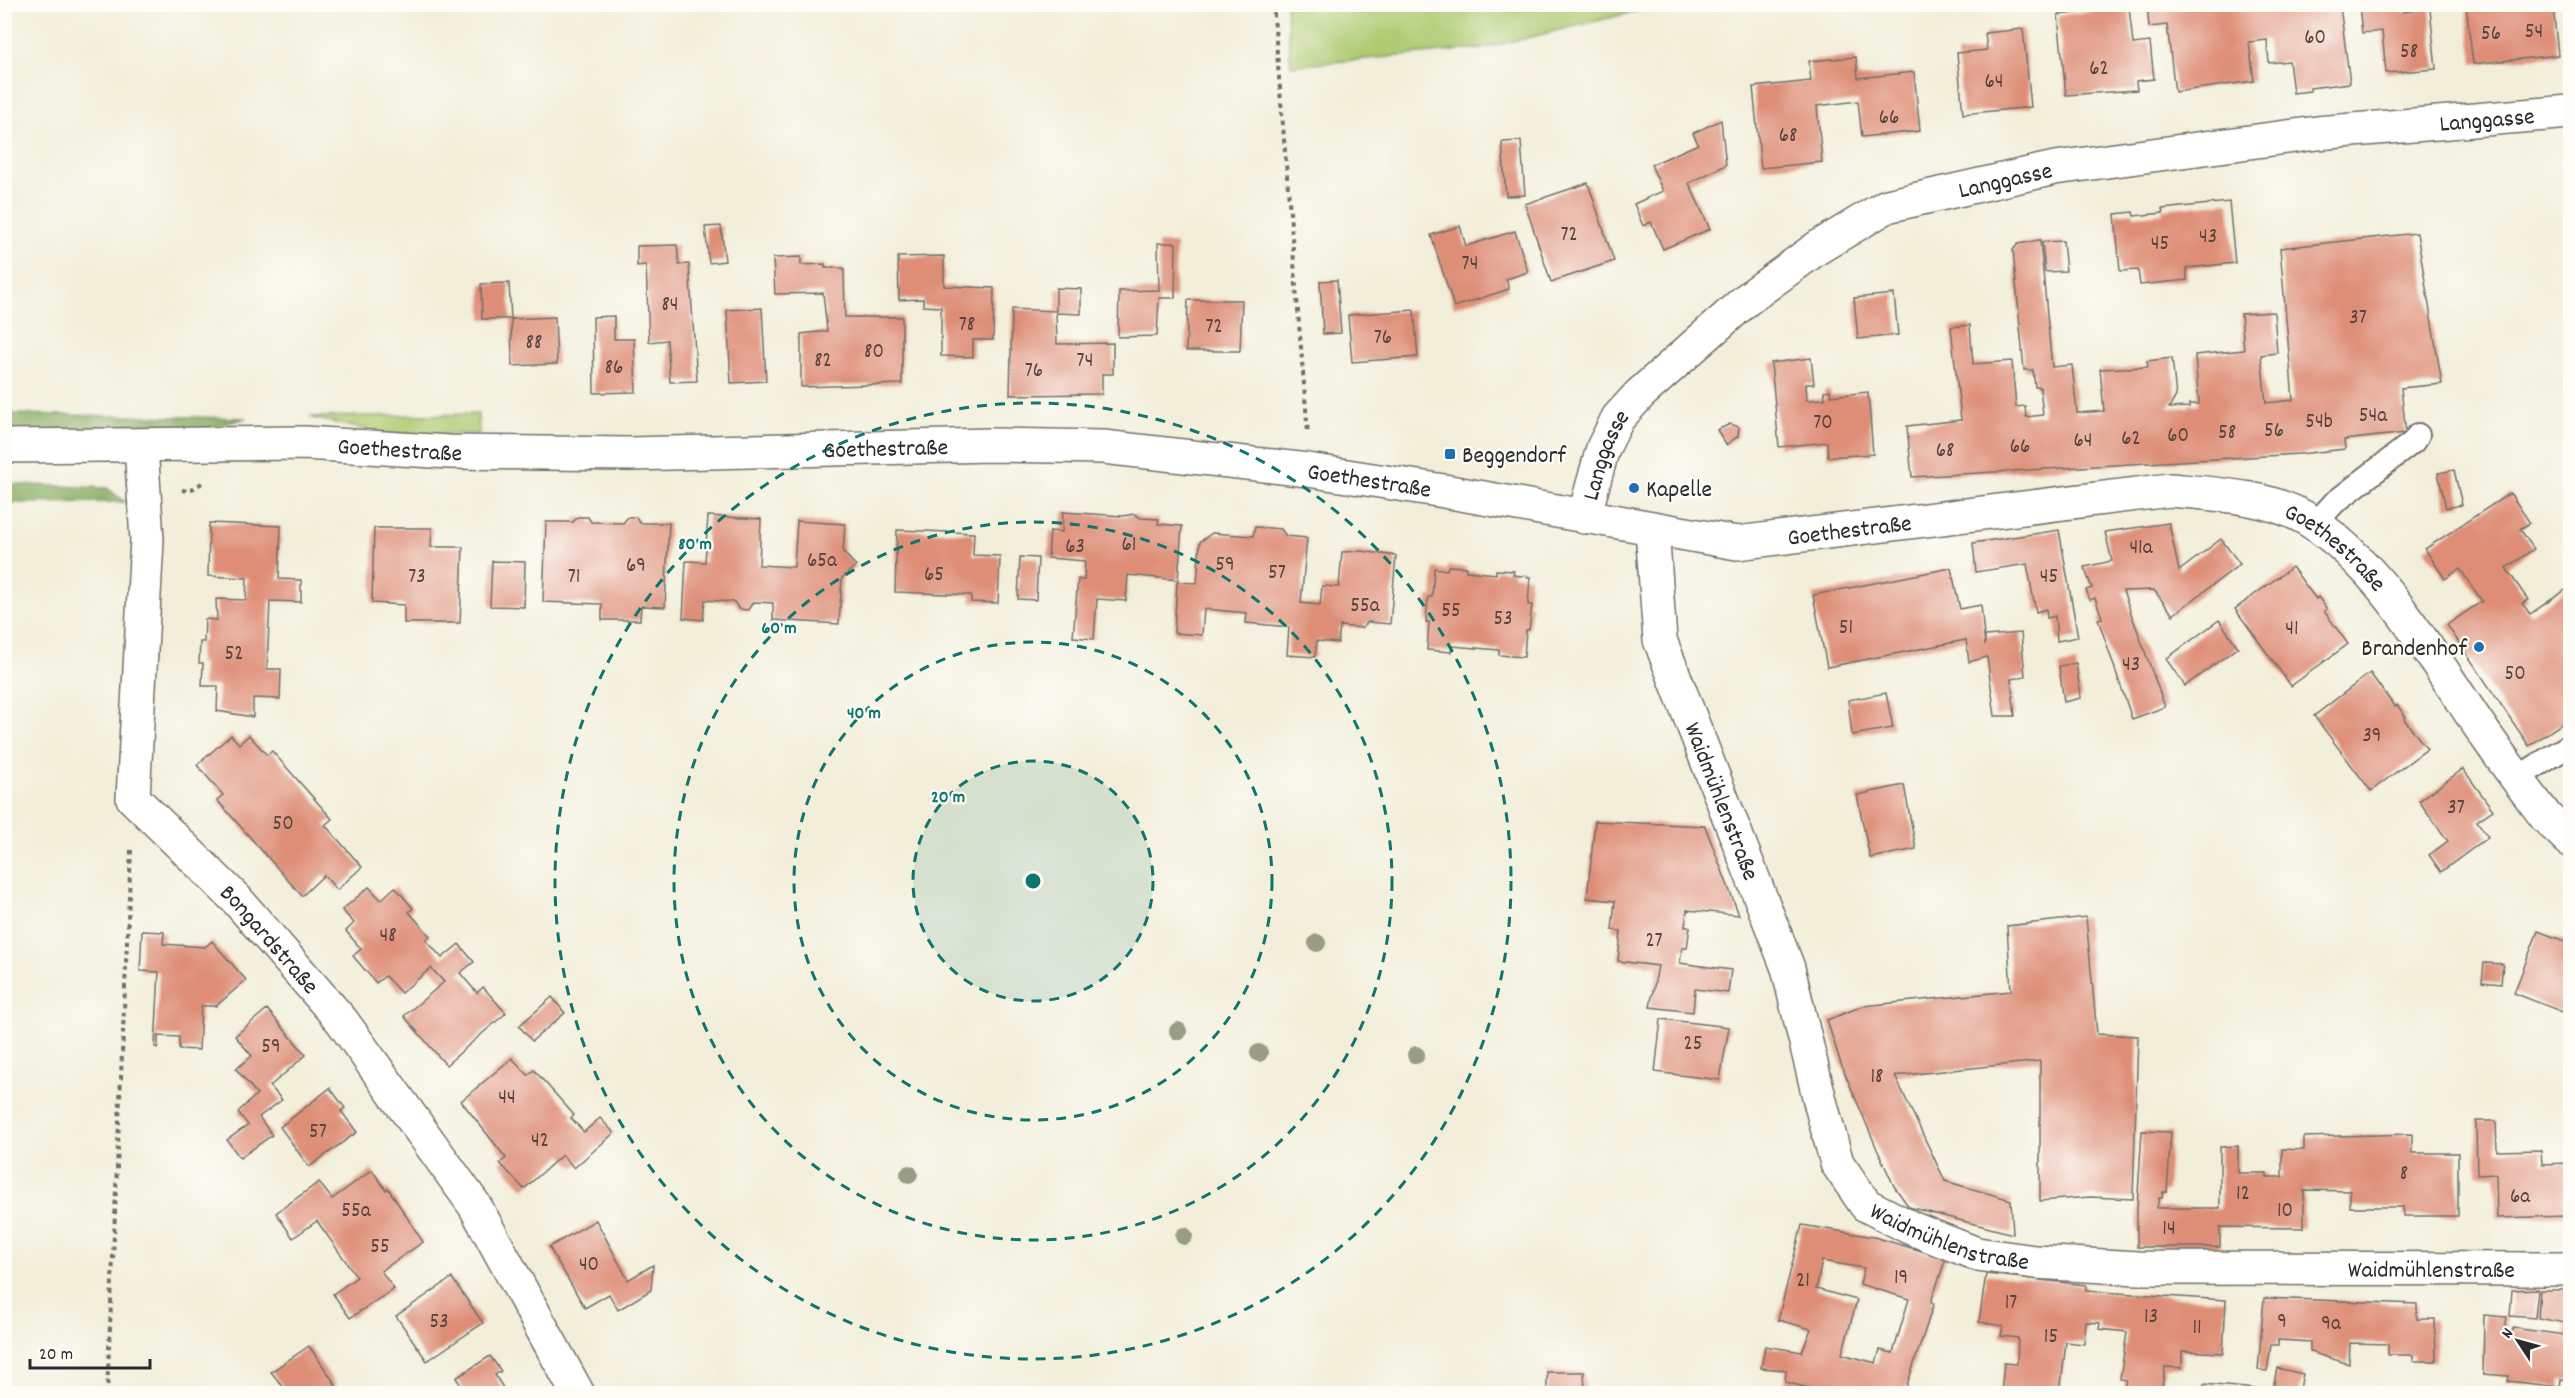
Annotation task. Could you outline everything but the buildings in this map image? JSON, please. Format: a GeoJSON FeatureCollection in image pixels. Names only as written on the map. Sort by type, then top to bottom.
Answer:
{"type":"FeatureCollection","features":[{"type":"Feature","properties":{"kind":"street","name":"Langgasse"},"geometry":{"type":"LineString","coordinates":[[1584,517],[1603,448],[1618,418],[1640,394],[1746,300],[1817,248],[1887,206],[2055,168],[2317,133],[2571,112]]}},
{"type":"Feature","properties":{"kind":"street","name":"Goethestraße"},"geometry":{"type":"LineString","coordinates":[[4,446],[304,443],[449,452],[618,454],[990,445],[1103,447],[1308,470],[1444,491],[1737,543],[2170,490],[2218,495],[2277,506],[2307,519],[2340,545],[2377,581],[2546,817],[2571,840]]}},
{"type":"Feature","properties":{"kind":"street"},"geometry":{"type":"LineString","coordinates":[[133,798],[147,540],[141,445]]}},
{"type":"Feature","properties":{"kind":"street","name":"Waidmühlenstraße"},"geometry":{"type":"LineString","coordinates":[[1652,529],[1660,640],[1788,968],[1821,1105],[1838,1164],[1866,1205],[1911,1228],[1977,1254],[2035,1263],[2138,1268],[2571,1269]]}},
{"type":"Feature","properties":{"kind":"street","name":"Bongardstraße"},"geometry":{"type":"LineString","coordinates":[[133,798],[237,900],[342,1021],[475,1206],[578,1394]]}},
{"type":"Feature","properties":{"kind":"lane"},"geometry":{"type":"LineString","coordinates":[[2314,525],[2334,503],[2418,435]]}},
{"type":"Feature","properties":{"kind":"lane"},"geometry":{"type":"LineString","coordinates":[[2517,778],[2571,745]]}},
{"type":"Feature","properties":{"kind":"path"},"geometry":{"type":"LineString","coordinates":[[1273,4],[1308,425],[1308,470]]}},
{"type":"Feature","properties":{"kind":"path"},"geometry":{"type":"LineString","coordinates":[[107,1394],[133,798]]}},
{"type":"Feature","properties":{"kind":"green space"},"geometry":{"type":"Polygon","coordinates":[[[1286,4],[1662,5],[1485,48],[1291,66],[1286,4]]]}},
{"type":"Feature","properties":{"kind":"green space"},"geometry":{"type":"Polygon","coordinates":[[[5,414],[246,418],[193,433],[5,433],[5,414]]]}},
{"type":"Feature","properties":{"kind":"green space"},"geometry":{"type":"Polygon","coordinates":[[[478,414],[479,434],[384,434],[309,417],[478,414]]]}},
{"type":"Feature","properties":{"kind":"green space"},"geometry":{"type":"Polygon","coordinates":[[[5,484],[107,488],[125,502],[5,503],[5,484]]]}},
{"type":"Feature","properties":{"kind":"place","name":"Beggendorf"},"geometry":{"type":"Point","coordinates":[1450,454]}},
{"type":"Feature","properties":{"kind":"place","name":"Kapelle"},"geometry":{"type":"Point","coordinates":[1634,488]}},
{"type":"Feature","properties":{"kind":"place","name":"Brandenhof"},"geometry":{"type":"Point","coordinates":[2479,647]}}]}
